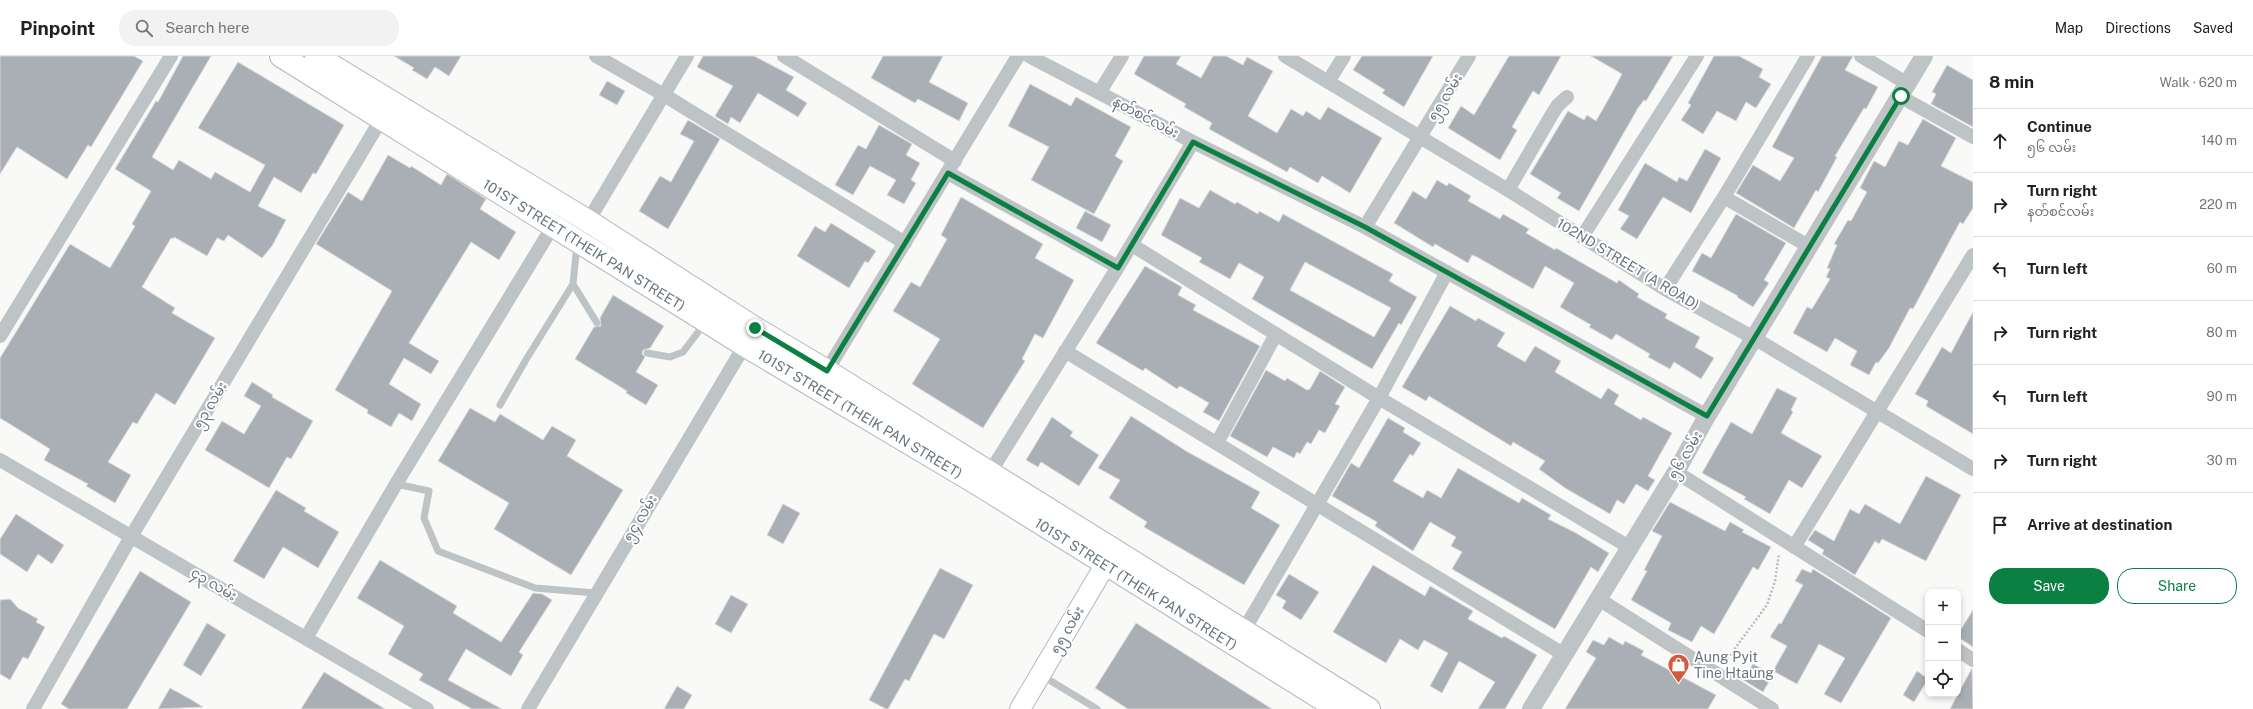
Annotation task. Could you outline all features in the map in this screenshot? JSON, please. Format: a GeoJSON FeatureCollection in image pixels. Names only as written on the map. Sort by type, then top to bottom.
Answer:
{"type":"FeatureCollection","features":[{"type":"Feature","properties":{"kind":"main road","name":"101ST STREET (THEIK PAN STREET)"},"geometry":{"type":"LineString","coordinates":[[281,56],[325,64],[387,110],[553,226],[707,322],[750,337]]}},
{"type":"Feature","properties":{"kind":"main road","name":"101ST STREET (THEIK PAN STREET)"},"geometry":{"type":"LineString","coordinates":[[387,110],[588,221],[750,337],[986,479],[1110,557],[1239,639],[1338,709]]}},
{"type":"Feature","properties":{"kind":"main road","name":"၅၅ လမ်း"},"geometry":{"type":"LineString","coordinates":[[1020,709],[1110,557]]}},
{"type":"Feature","properties":{"kind":"main road","name":"101ST STREET (THEIK PAN STREET)"},"geometry":{"type":"LineString","coordinates":[[1239,639],[1369,709]]}},
{"type":"Feature","properties":{"kind":"street"},"geometry":{"type":"LineString","coordinates":[[0,336],[171,56]]}},
{"type":"Feature","properties":{"kind":"street"},"geometry":{"type":"LineString","coordinates":[[596,56],[664,95],[905,243]]}},
{"type":"Feature","properties":{"kind":"street"},"geometry":{"type":"LineString","coordinates":[[577,240],[687,56]]}},
{"type":"Feature","properties":{"kind":"street"},"geometry":{"type":"LineString","coordinates":[[784,56],[952,167],[1118,268]]}},
{"type":"Feature","properties":{"kind":"street"},"geometry":{"type":"LineString","coordinates":[[822,379],[1018,56]]}},
{"type":"Feature","properties":{"kind":"street","name":"နတ်စင်လမ်း"},"geometry":{"type":"LineString","coordinates":[[1029,56],[1193,142],[1365,227],[1707,416]]}},
{"type":"Feature","properties":{"kind":"street"},"geometry":{"type":"LineString","coordinates":[[1099,93],[1122,56]]}},
{"type":"Feature","properties":{"kind":"street","name":"102ND STREET (A ROAD)"},"geometry":{"type":"LineString","coordinates":[[1285,56],[1508,190],[1665,289],[1754,338],[1877,410],[1973,469]]}},
{"type":"Feature","properties":{"kind":"street"},"geometry":{"type":"LineString","coordinates":[[1328,82],[1344,56]]}},
{"type":"Feature","properties":{"kind":"street","name":"၅၅ လမ်း"},"geometry":{"type":"LineString","coordinates":[[1365,227],[1469,56]]}},
{"type":"Feature","properties":{"kind":"street"},"geometry":{"type":"LineString","coordinates":[[1582,237],[1697,56]]}},
{"type":"Feature","properties":{"kind":"street"},"geometry":{"type":"LineString","coordinates":[[1665,289],[1724,197],[1808,56]]}},
{"type":"Feature","properties":{"kind":"street"},"geometry":{"type":"LineString","coordinates":[[1861,56],[1904,90],[1973,137]]}},
{"type":"Feature","properties":{"kind":"street","name":"၅၆ လမ်း"},"geometry":{"type":"LineString","coordinates":[[1531,709],[1597,598],[1676,472],[1707,416],[1924,56]]}},
{"type":"Feature","properties":{"kind":"street"},"geometry":{"type":"LineString","coordinates":[[1508,190],[1555,110],[1567,97]]}},
{"type":"Feature","properties":{"kind":"street","name":"၅၃ လမ်း"},"geometry":{"type":"LineString","coordinates":[[33,709],[132,535],[387,110]]}},
{"type":"Feature","properties":{"kind":"street"},"geometry":{"type":"LineString","coordinates":[[986,479],[1118,268],[1193,142]]}},
{"type":"Feature","properties":{"kind":"street"},"geometry":{"type":"LineString","coordinates":[[1724,197],[1810,247]]}},
{"type":"Feature","properties":{"kind":"street"},"geometry":{"type":"LineString","coordinates":[[306,638],[396,484],[553,226]]}},
{"type":"Feature","properties":{"kind":"street"},"geometry":{"type":"LineString","coordinates":[[1132,245],[1380,398],[1629,547]]}},
{"type":"Feature","properties":{"kind":"street"},"geometry":{"type":"LineString","coordinates":[[1794,547],[1973,256]]}},
{"type":"Feature","properties":{"kind":"street"},"geometry":{"type":"LineString","coordinates":[[1239,639],[1380,398],[1447,272]]}},
{"type":"Feature","properties":{"kind":"street"},"geometry":{"type":"LineString","coordinates":[[1217,443],[1276,334]]}},
{"type":"Feature","properties":{"kind":"street","name":"၅၄ လမ်း"},"geometry":{"type":"LineString","coordinates":[[528,709],[595,594],[750,337]]}},
{"type":"Feature","properties":{"kind":"street"},"geometry":{"type":"LineString","coordinates":[[1066,351],[1563,654]]}},
{"type":"Feature","properties":{"kind":"street","name":"၄၃ လမ်း"},"geometry":{"type":"LineString","coordinates":[[0,460],[132,535],[426,709]]}},
{"type":"Feature","properties":{"kind":"street"},"geometry":{"type":"LineString","coordinates":[[1676,472],[1925,630]]}},
{"type":"Feature","properties":{"kind":"street"},"geometry":{"type":"LineString","coordinates":[[1597,598],[1772,709]]}},
{"type":"Feature","properties":{"kind":"street"},"geometry":{"type":"LineString","coordinates":[[1961,652],[1973,660]]}},
{"type":"Feature","properties":{"kind":"lane"},"geometry":{"type":"LineString","coordinates":[[500,405],[530,352],[573,284],[577,240]]}},
{"type":"Feature","properties":{"kind":"lane"},"geometry":{"type":"LineString","coordinates":[[573,284],[597,323]]}},
{"type":"Feature","properties":{"kind":"lane"},"geometry":{"type":"LineString","coordinates":[[648,353],[670,357],[683,352],[707,322]]}},
{"type":"Feature","properties":{"kind":"lane"},"geometry":{"type":"LineString","coordinates":[[396,484],[429,491],[424,518],[438,551],[535,588],[595,594]]}},
{"type":"Feature","properties":{"kind":"lane"},"geometry":{"type":"LineString","coordinates":[[1041,675],[1098,709]]}},
{"type":"Feature","properties":{"kind":"path"},"geometry":{"type":"LineString","coordinates":[[1716,674],[1767,605],[1775,581],[1781,538]]}},
{"type":"Feature","properties":{"kind":"building"},"geometry":{"type":"Polygon","coordinates":[[[0,56],[134,56],[143,61],[91,147],[88,145],[67,179],[17,147],[0,174],[0,56]]]}},
{"type":"Feature","properties":{"kind":"building"},"geometry":{"type":"Polygon","coordinates":[[[183,56],[211,56],[152,157],[173,170],[179,160],[211,179],[215,172],[250,192],[265,165],[198,128],[238,62],[344,125],[316,174],[313,173],[301,193],[274,177],[258,206],[286,220],[272,246],[262,258],[228,235],[224,241],[217,238],[207,256],[174,237],[173,239],[171,238],[142,287],[175,308],[172,313],[215,338],[175,405],[156,393],[137,424],[133,422],[108,462],[131,475],[115,503],[86,486],[88,484],[44,460],[50,449],[0,418],[0,358],[70,244],[110,268],[135,226],[132,224],[151,191],[115,169],[156,101],[158,102],[183,56]]]}},
{"type":"Feature","properties":{"kind":"building"},"geometry":{"type":"Polygon","coordinates":[[[394,56],[461,56],[449,76],[435,67],[427,79],[412,70],[414,68],[394,56]]]}},
{"type":"Feature","properties":{"kind":"building"},"geometry":{"type":"Polygon","coordinates":[[[703,56],[754,56],[794,77],[786,90],[807,103],[798,117],[758,93],[740,123],[731,117],[728,124],[715,116],[733,86],[697,67],[703,56]]]}},
{"type":"Feature","properties":{"kind":"building"},"geometry":{"type":"Polygon","coordinates":[[[883,56],[943,56],[929,82],[968,103],[959,121],[918,99],[915,103],[871,78],[883,56]]]}},
{"type":"Feature","properties":{"kind":"building"},"geometry":{"type":"Polygon","coordinates":[[[1144,56],[1181,56],[1176,64],[1201,78],[1213,56],[1226,56],[1243,65],[1247,57],[1273,71],[1248,116],[1277,133],[1291,109],[1303,116],[1306,111],[1320,120],[1328,107],[1382,138],[1350,193],[1322,176],[1318,183],[1290,167],[1287,172],[1209,129],[1212,123],[1184,107],[1186,104],[1134,74],[1144,56]]]}},
{"type":"Feature","properties":{"kind":"building"},"geometry":{"type":"Polygon","coordinates":[[[1362,56],[1433,56],[1404,107],[1382,93],[1385,90],[1353,70],[1362,56]]]}},
{"type":"Feature","properties":{"kind":"building"},"geometry":{"type":"Polygon","coordinates":[[[1509,56],[1561,56],[1539,95],[1533,91],[1512,127],[1517,130],[1500,160],[1448,128],[1461,106],[1474,115],[1509,56]]]}},
{"type":"Feature","properties":{"kind":"building"},"geometry":{"type":"Polygon","coordinates":[[[1591,56],[1673,56],[1646,101],[1644,100],[1638,108],[1579,211],[1557,198],[1561,193],[1530,174],[1568,111],[1584,120],[1587,115],[1596,121],[1622,74],[1591,56]]]}},
{"type":"Feature","properties":{"kind":"building"},"geometry":{"type":"Polygon","coordinates":[[[1714,56],[1739,56],[1763,69],[1759,77],[1771,84],[1756,108],[1746,102],[1736,121],[1717,111],[1703,134],[1681,120],[1691,105],[1688,103],[1714,56]]]}},
{"type":"Feature","properties":{"kind":"building"},"geometry":{"type":"Polygon","coordinates":[[[1822,56],[1853,56],[1845,70],[1878,87],[1866,109],[1864,108],[1835,156],[1837,157],[1818,192],[1816,190],[1794,228],[1736,193],[1753,165],[1780,181],[1794,158],[1772,147],[1822,56]]]}},
{"type":"Feature","properties":{"kind":"building"},"geometry":{"type":"Polygon","coordinates":[[[1947,65],[1973,80],[1973,127],[1931,104],[1936,94],[1932,92],[1947,65]]]}},
{"type":"Feature","properties":{"kind":"building"},"geometry":{"type":"Polygon","coordinates":[[[607,81],[625,91],[617,105],[599,95],[607,81]]]}},
{"type":"Feature","properties":{"kind":"building"},"geometry":{"type":"Polygon","coordinates":[[[1030,84],[1071,106],[1076,97],[1131,127],[1115,156],[1123,161],[1094,214],[1031,180],[1049,147],[1008,126],[1030,84]]]}},
{"type":"Feature","properties":{"kind":"building"},"geometry":{"type":"Polygon","coordinates":[[[1923,119],[1956,138],[1941,166],[1973,182],[1973,208],[1963,224],[1960,222],[1913,309],[1910,308],[1889,348],[1878,363],[1876,362],[1869,375],[1850,365],[1857,351],[1835,338],[1827,352],[1793,333],[1807,307],[1812,309],[1830,279],[1826,277],[1830,269],[1827,268],[1837,245],[1834,244],[1848,220],[1851,221],[1867,192],[1860,188],[1874,161],[1885,167],[1899,141],[1908,145],[1923,119]]]}},
{"type":"Feature","properties":{"kind":"building"},"geometry":{"type":"Polygon","coordinates":[[[688,120],[720,139],[668,229],[639,211],[660,176],[671,182],[694,141],[680,134],[688,120]]]}},
{"type":"Feature","properties":{"kind":"building"},"geometry":{"type":"Polygon","coordinates":[[[879,125],[912,144],[906,155],[920,163],[911,180],[916,183],[904,204],[887,195],[896,180],[870,166],[853,195],[835,185],[858,145],[866,149],[879,125]]]}},
{"type":"Feature","properties":{"kind":"building"},"geometry":{"type":"Polygon","coordinates":[[[1705,149],[1721,158],[1691,213],[1663,197],[1637,239],[1620,229],[1629,216],[1618,210],[1645,163],[1677,182],[1679,177],[1687,181],[1705,149]]]}},
{"type":"Feature","properties":{"kind":"building"},"geometry":{"type":"Polygon","coordinates":[[[388,155],[410,168],[411,166],[441,185],[447,174],[486,199],[480,209],[516,232],[499,260],[471,242],[409,343],[439,361],[431,374],[404,358],[389,384],[421,404],[412,421],[399,413],[391,427],[367,413],[368,410],[335,390],[392,291],[316,244],[348,192],[362,201],[388,155]]]}},
{"type":"Feature","properties":{"kind":"building"},"geometry":{"type":"Polygon","coordinates":[[[1437,180],[1447,186],[1449,183],[1471,196],[1468,201],[1500,219],[1503,214],[1529,229],[1526,233],[1555,250],[1556,248],[1617,283],[1619,280],[1639,294],[1637,297],[1667,314],[1665,318],[1700,337],[1695,347],[1714,358],[1701,379],[1674,362],[1670,369],[1648,357],[1650,354],[1616,334],[1612,340],[1589,327],[1591,325],[1560,307],[1574,283],[1545,266],[1533,289],[1477,257],[1472,255],[1468,263],[1435,244],[1433,247],[1394,223],[1413,191],[1426,199],[1437,180]]]}},
{"type":"Feature","properties":{"kind":"building"},"geometry":{"type":"Polygon","coordinates":[[[1210,190],[1235,204],[1237,202],[1258,214],[1259,211],[1279,222],[1283,214],[1393,274],[1389,281],[1417,297],[1401,325],[1399,323],[1372,369],[1252,299],[1264,277],[1239,263],[1230,279],[1199,262],[1202,258],[1161,235],[1180,198],[1199,208],[1210,190]],[[1305,262],[1290,290],[1374,337],[1391,308],[1305,262]]]}},
{"type":"Feature","properties":{"kind":"building"},"geometry":{"type":"Polygon","coordinates":[[[961,197],[1043,244],[1035,258],[1074,280],[1043,338],[1035,334],[1022,359],[1025,361],[983,428],[912,384],[940,339],[893,311],[911,282],[920,287],[947,239],[941,235],[961,197]]]}},
{"type":"Feature","properties":{"kind":"building"},"geometry":{"type":"Polygon","coordinates":[[[1085,211],[1111,225],[1102,242],[1076,228],[1085,211]]]}},
{"type":"Feature","properties":{"kind":"building"},"geometry":{"type":"Polygon","coordinates":[[[1736,214],[1786,243],[1764,280],[1769,283],[1753,307],[1737,297],[1738,296],[1692,271],[1702,253],[1711,258],[1736,214]]]}},
{"type":"Feature","properties":{"kind":"building"},"geometry":{"type":"Polygon","coordinates":[[[831,223],[876,251],[868,263],[865,261],[849,288],[797,256],[815,226],[825,232],[831,223]]]}},
{"type":"Feature","properties":{"kind":"building"},"geometry":{"type":"Polygon","coordinates":[[[1145,266],[1182,287],[1178,295],[1196,305],[1193,310],[1260,346],[1219,421],[1203,412],[1209,403],[1180,386],[1177,389],[1145,368],[1143,371],[1096,343],[1145,266]]]}},
{"type":"Feature","properties":{"kind":"building"},"geometry":{"type":"Polygon","coordinates":[[[613,295],[664,326],[650,348],[643,350],[642,354],[645,357],[636,372],[658,385],[646,405],[626,393],[627,391],[575,359],[594,327],[601,326],[600,318],[613,295]]]}},
{"type":"Feature","properties":{"kind":"building"},"geometry":{"type":"Polygon","coordinates":[[[1450,306],[1476,321],[1478,318],[1505,333],[1497,346],[1525,362],[1535,346],[1561,361],[1555,372],[1601,399],[1608,388],[1619,395],[1614,404],[1641,420],[1643,417],[1672,433],[1648,476],[1655,480],[1648,491],[1636,484],[1624,504],[1617,500],[1610,514],[1565,488],[1539,469],[1545,461],[1513,442],[1511,446],[1429,396],[1426,401],[1402,387],[1450,306]]]}},
{"type":"Feature","properties":{"kind":"building"},"geometry":{"type":"Polygon","coordinates":[[[1973,312],[1973,434],[1926,406],[1928,401],[1915,394],[1942,347],[1951,353],[1973,312]]]}},
{"type":"Feature","properties":{"kind":"building"},"geometry":{"type":"Polygon","coordinates":[[[1266,370],[1285,381],[1287,378],[1307,390],[1310,389],[1320,371],[1345,387],[1335,404],[1340,406],[1325,433],[1319,430],[1311,444],[1307,442],[1300,454],[1297,452],[1294,458],[1273,447],[1267,457],[1230,436],[1266,370]]]}},
{"type":"Feature","properties":{"kind":"building"},"geometry":{"type":"Polygon","coordinates":[[[252,382],[273,395],[272,397],[313,421],[291,459],[287,457],[269,488],[205,450],[222,421],[244,434],[261,406],[244,396],[252,382]]]}},
{"type":"Feature","properties":{"kind":"building"},"geometry":{"type":"Polygon","coordinates":[[[1777,388],[1797,398],[1791,410],[1793,412],[1781,433],[1822,456],[1802,488],[1789,480],[1770,514],[1744,499],[1746,497],[1702,473],[1731,422],[1752,434],[1777,388]]]}},
{"type":"Feature","properties":{"kind":"building"},"geometry":{"type":"Polygon","coordinates":[[[470,408],[495,422],[500,414],[543,440],[552,426],[576,440],[567,456],[623,490],[571,575],[494,529],[509,503],[438,461],[470,408]]]}},
{"type":"Feature","properties":{"kind":"building"},"geometry":{"type":"Polygon","coordinates":[[[1131,416],[1186,451],[1260,492],[1251,508],[1280,525],[1244,585],[1144,527],[1147,522],[1109,498],[1120,480],[1098,468],[1131,416]]]}},
{"type":"Feature","properties":{"kind":"building"},"geometry":{"type":"Polygon","coordinates":[[[1052,417],[1073,432],[1070,436],[1099,455],[1079,486],[1041,462],[1038,467],[1026,460],[1052,417]]]}},
{"type":"Feature","properties":{"kind":"building"},"geometry":{"type":"Polygon","coordinates":[[[1388,418],[1405,428],[1403,432],[1421,443],[1413,456],[1410,454],[1393,481],[1423,498],[1427,490],[1441,498],[1458,468],[1519,503],[1522,498],[1551,515],[1548,519],[1576,533],[1609,553],[1598,572],[1591,567],[1555,629],[1452,569],[1462,552],[1451,546],[1456,537],[1430,522],[1413,551],[1375,526],[1377,522],[1332,496],[1351,463],[1359,468],[1388,418]]]}},
{"type":"Feature","properties":{"kind":"building"},"geometry":{"type":"Polygon","coordinates":[[[1926,476],[1961,495],[1926,561],[1882,539],[1879,544],[1875,541],[1855,575],[1822,554],[1824,550],[1808,540],[1815,530],[1834,541],[1850,509],[1859,514],[1865,504],[1900,524],[1926,476]]]}},
{"type":"Feature","properties":{"kind":"building"},"geometry":{"type":"Polygon","coordinates":[[[276,490],[306,508],[304,511],[339,532],[318,568],[283,547],[264,579],[233,561],[276,490]]]}},
{"type":"Feature","properties":{"kind":"building"},"geometry":{"type":"Polygon","coordinates":[[[1670,502],[1725,531],[1730,522],[1744,530],[1742,532],[1771,547],[1758,570],[1753,567],[1714,634],[1701,626],[1692,642],[1668,630],[1671,623],[1631,600],[1647,571],[1644,570],[1662,536],[1652,531],[1670,502]]]}},
{"type":"Feature","properties":{"kind":"building"},"geometry":{"type":"Polygon","coordinates":[[[783,504],[800,513],[783,544],[767,535],[783,504]]]}},
{"type":"Feature","properties":{"kind":"building"},"geometry":{"type":"Polygon","coordinates":[[[16,514],[64,545],[52,564],[38,554],[27,572],[0,554],[0,539],[16,514]]]}},
{"type":"Feature","properties":{"kind":"building"},"geometry":{"type":"Polygon","coordinates":[[[380,560],[457,606],[453,613],[501,642],[533,593],[542,594],[552,600],[519,652],[523,655],[511,676],[466,649],[448,680],[502,709],[472,709],[419,680],[423,674],[388,654],[404,626],[357,598],[380,560]]]}},
{"type":"Feature","properties":{"kind":"building"},"geometry":{"type":"Polygon","coordinates":[[[1373,565],[1425,596],[1430,586],[1473,611],[1468,619],[1502,638],[1504,636],[1537,655],[1505,709],[1478,709],[1495,682],[1459,661],[1442,693],[1430,686],[1448,653],[1424,640],[1418,650],[1400,639],[1386,663],[1333,632],[1373,565]]]}},
{"type":"Feature","properties":{"kind":"building"},"geometry":{"type":"Polygon","coordinates":[[[940,568],[973,585],[944,639],[934,634],[909,681],[905,679],[888,709],[886,709],[869,700],[940,568]]]}},
{"type":"Feature","properties":{"kind":"building"},"geometry":{"type":"Polygon","coordinates":[[[1802,569],[1811,573],[1813,569],[1891,618],[1841,703],[1824,694],[1845,658],[1819,644],[1797,684],[1773,671],[1787,646],[1770,637],[1779,623],[1781,624],[1803,585],[1795,581],[1802,569]]]}},
{"type":"Feature","properties":{"kind":"building"},"geometry":{"type":"Polygon","coordinates":[[[140,571],[191,602],[127,709],[69,709],[61,704],[140,571]]]}},
{"type":"Feature","properties":{"kind":"building"},"geometry":{"type":"Polygon","coordinates":[[[1289,574],[1319,592],[1301,620],[1282,608],[1286,601],[1276,595],[1289,574]]]}},
{"type":"Feature","properties":{"kind":"building"},"geometry":{"type":"Polygon","coordinates":[[[731,595],[748,604],[731,633],[715,624],[731,595]]]}},
{"type":"Feature","properties":{"kind":"building"},"geometry":{"type":"Polygon","coordinates":[[[10,599],[18,608],[38,619],[36,622],[45,627],[28,659],[23,657],[10,680],[0,674],[0,600],[10,599]]]}},
{"type":"Feature","properties":{"kind":"building"},"geometry":{"type":"Polygon","coordinates":[[[1973,610],[1973,647],[1961,639],[1961,629],[1973,610]]]}},
{"type":"Feature","properties":{"kind":"building"},"geometry":{"type":"Polygon","coordinates":[[[207,623],[226,635],[201,676],[183,665],[207,623]]]}},
{"type":"Feature","properties":{"kind":"building"},"geometry":{"type":"Polygon","coordinates":[[[1136,623],[1272,709],[1128,709],[1095,688],[1136,623]]]}},
{"type":"Feature","properties":{"kind":"building"},"geometry":{"type":"Polygon","coordinates":[[[1609,637],[1623,645],[1625,641],[1644,651],[1641,655],[1716,695],[1708,709],[1565,709],[1596,658],[1586,652],[1593,640],[1604,645],[1609,637]]]}},
{"type":"Feature","properties":{"kind":"building"},"geometry":{"type":"Polygon","coordinates":[[[1753,664],[1773,675],[1763,692],[1743,680],[1753,664]]]}},
{"type":"Feature","properties":{"kind":"building"},"geometry":{"type":"Polygon","coordinates":[[[1972,668],[1973,709],[1950,709],[1956,697],[1961,697],[1961,688],[1972,668]]]}},
{"type":"Feature","properties":{"kind":"building"},"geometry":{"type":"Polygon","coordinates":[[[1917,671],[1925,677],[1925,684],[1914,702],[1903,695],[1917,671]]]}},
{"type":"Feature","properties":{"kind":"building"},"geometry":{"type":"Polygon","coordinates":[[[324,672],[385,709],[301,709],[324,672]]]}},
{"type":"Feature","properties":{"kind":"building"},"geometry":{"type":"Polygon","coordinates":[[[677,686],[692,695],[684,709],[664,709],[677,686]]]}},
{"type":"Feature","properties":{"kind":"building"},"geometry":{"type":"Polygon","coordinates":[[[170,688],[190,699],[203,707],[158,709],[170,688]]]}},
{"type":"Feature","properties":{"kind":"place","name":"Aung Pyit Tine Htaung"},"geometry":{"type":"Point","coordinates":[1679,684]}},
{"type":"Feature","properties":{"kind":"route"},"geometry":{"type":"LineString","coordinates":[[755,328],[827,371],[948,173],[1118,268],[1193,142],[1365,227],[1707,416],[1901,96]]}}]}
